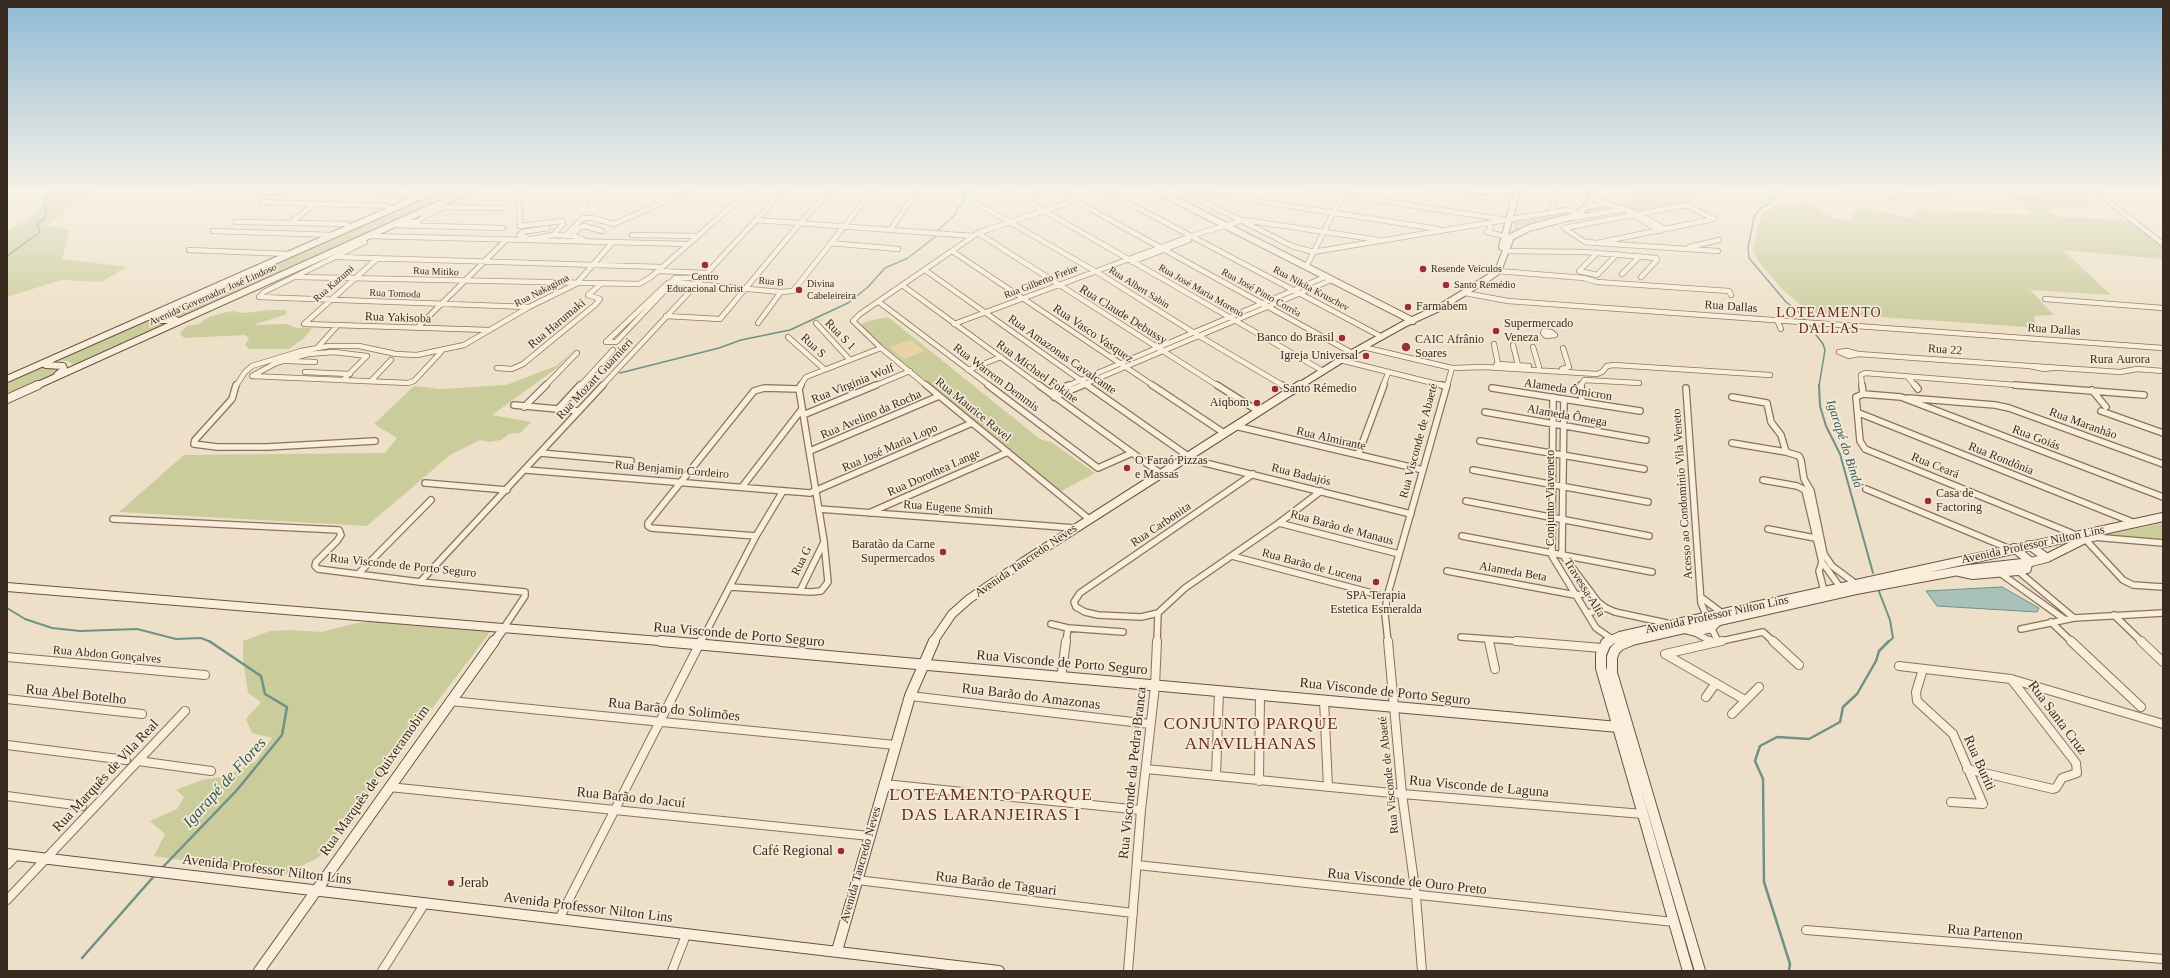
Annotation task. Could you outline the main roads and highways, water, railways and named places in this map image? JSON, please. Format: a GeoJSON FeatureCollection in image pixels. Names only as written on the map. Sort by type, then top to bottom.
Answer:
{"type":"FeatureCollection","features":[{"type":"Feature","properties":{"kind":"main road","name":"Avenida Governador José Lindoso"},"geometry":{"type":"LineString","coordinates":[[7,379],[333,236]]}},
{"type":"Feature","properties":{"kind":"main road","name":"Avenida Governador José Lindoso"},"geometry":{"type":"LineString","coordinates":[[7,399],[372,236]]}},
{"type":"Feature","properties":{"kind":"main road"},"geometry":{"type":"LineString","coordinates":[[1246,236],[1409,321]]}},
{"type":"Feature","properties":{"kind":"main road","name":"Avenida Tancredo Neves"},"geometry":{"type":"LineString","coordinates":[[1409,321],[1465,293],[1498,271],[1508,237]]}},
{"type":"Feature","properties":{"kind":"main road","name":"Avenida Tancredo Neves"},"geometry":{"type":"LineString","coordinates":[[837,951],[895,744],[910,696],[922,664],[942,626],[960,606],[1075,528],[1258,411],[1293,391],[1340,360],[1444,301],[1493,270],[1508,237]]}},
{"type":"Feature","properties":{"kind":"main road"},"geometry":{"type":"LineString","coordinates":[[167,309],[160,315],[160,320],[171,321],[192,315]]}},
{"type":"Feature","properties":{"kind":"main road"},"geometry":{"type":"LineString","coordinates":[[33,367],[60,364],[64,369],[55,377]]}},
{"type":"Feature","properties":{"kind":"main road","name":"Avenida Professor Nilton Lins"},"geometry":{"type":"LineString","coordinates":[[1882,582],[2012,549],[2163,517]]}},
{"type":"Feature","properties":{"kind":"main road","name":"Avenida Professor Nilton Lins"},"geometry":{"type":"LineString","coordinates":[[1618,728],[1602,668],[1602,648],[1612,639],[1676,627],[1870,584],[2030,562],[2047,558],[2089,538],[2163,522]]}},
{"type":"Feature","properties":{"kind":"main road"},"geometry":{"type":"LineString","coordinates":[[2029,546],[2047,558]]}},
{"type":"Feature","properties":{"kind":"main road"},"geometry":{"type":"LineString","coordinates":[[1956,571],[1973,575],[2027,569],[2030,562],[2012,549]]}},
{"type":"Feature","properties":{"kind":"main road","name":"Avenida Professor Nilton Lins"},"geometry":{"type":"LineString","coordinates":[[1700,971],[1620,700],[1611,664],[1612,657],[1620,645],[1707,616],[1721,617],[1824,591],[1848,586],[1870,584]]}},
{"type":"Feature","properties":{"kind":"main road","name":"Rua Visconde de Porto Seguro"},"geometry":{"type":"LineString","coordinates":[[7,587],[922,664],[1061,678],[1260,694],[1394,708],[1618,728]]}},
{"type":"Feature","properties":{"kind":"main road","name":"Rua Marquês de Quixeramobim"},"geometry":{"type":"LineString","coordinates":[[259,971],[450,701],[503,629]]}},
{"type":"Feature","properties":{"kind":"main road"},"geometry":{"type":"LineString","coordinates":[[1618,728],[1688,971]]}},
{"type":"Feature","properties":{"kind":"main road","name":"Avenida Professor Nilton Lins"},"geometry":{"type":"LineString","coordinates":[[12,855],[1000,971]]}},
{"type":"Feature","properties":{"kind":"water"},"geometry":{"type":"Polygon","coordinates":[[[2002,587],[2039,608],[2037,612],[1937,606],[1926,591],[2002,587]]]}},
{"type":"Feature","properties":{"kind":"waterway"},"geometry":{"type":"LineString","coordinates":[[7,256],[35,236]]}},
{"type":"Feature","properties":{"kind":"waterway"},"geometry":{"type":"LineString","coordinates":[[620,373],[719,348],[741,340],[790,330],[848,303],[868,287],[885,268],[908,258],[935,236]]}},
{"type":"Feature","properties":{"kind":"waterway","name":"Igarapé do Bindá"},"geometry":{"type":"LineString","coordinates":[[1750,236],[1748,248],[1749,258],[1786,302],[1798,311],[1823,344],[1825,350],[1819,386]]}},
{"type":"Feature","properties":{"kind":"waterway","name":"Igarapé do Bindá"},"geometry":{"type":"LineString","coordinates":[[1819,386],[1820,406],[1826,426],[1840,454],[1873,573]]}},
{"type":"Feature","properties":{"kind":"waterway","name":"Igarapé do Bindá"},"geometry":{"type":"LineString","coordinates":[[1878,589],[1890,620],[1893,638],[1888,642]]}},
{"type":"Feature","properties":{"kind":"waterway","name":"Igarapé de Flores"},"geometry":{"type":"LineString","coordinates":[[7,608],[25,619],[52,628],[80,631],[137,629],[176,639],[201,638],[210,641]]}},
{"type":"Feature","properties":{"kind":"waterway","name":"Igarapé de Flores"},"geometry":{"type":"LineString","coordinates":[[161,869],[237,790],[282,735],[287,707],[265,694],[261,676],[210,641]]}},
{"type":"Feature","properties":{"kind":"waterway","name":"Igarapé do Bindá"},"geometry":{"type":"LineString","coordinates":[[1789,971],[1790,964],[1764,882],[1763,779],[1755,761],[1760,746],[1777,737],[1809,739],[1840,722],[1843,707],[1857,694],[1876,661],[1879,651],[1888,642]]}},
{"type":"Feature","properties":{"kind":"waterway","name":"Igarapé de Flores"},"geometry":{"type":"LineString","coordinates":[[82,958],[155,875]]}},
{"type":"Feature","properties":{"kind":"place","name":"Centro Educacional Christ"},"geometry":{"type":"Point","coordinates":[705,265]}},
{"type":"Feature","properties":{"kind":"place","name":"Resende Veículos"},"geometry":{"type":"Point","coordinates":[1423,269]}},
{"type":"Feature","properties":{"kind":"place","name":"Santo Remédio"},"geometry":{"type":"Point","coordinates":[1446,285]}},
{"type":"Feature","properties":{"kind":"place","name":"Divina Cabeleireira"},"geometry":{"type":"Point","coordinates":[799,290]}},
{"type":"Feature","properties":{"kind":"place","name":"Farmabem"},"geometry":{"type":"Point","coordinates":[1408,307]}},
{"type":"Feature","properties":{"kind":"place","name":"Supermercado Veneza"},"geometry":{"type":"Point","coordinates":[1496,331]}},
{"type":"Feature","properties":{"kind":"place","name":"Banco do Brasil"},"geometry":{"type":"Point","coordinates":[1342,338]}},
{"type":"Feature","properties":{"kind":"place","name":"CAIC Afrânio Soares"},"geometry":{"type":"Point","coordinates":[1406,347]}},
{"type":"Feature","properties":{"kind":"place","name":"Igreja Universal"},"geometry":{"type":"Point","coordinates":[1366,356]}},
{"type":"Feature","properties":{"kind":"place","name":"Santo Rémedio"},"geometry":{"type":"Point","coordinates":[1275,389]}},
{"type":"Feature","properties":{"kind":"place","name":"Aiqbom"},"geometry":{"type":"Point","coordinates":[1257,403]}},
{"type":"Feature","properties":{"kind":"place","name":"O Faraó Pizzas e Massas"},"geometry":{"type":"Point","coordinates":[1127,468]}},
{"type":"Feature","properties":{"kind":"place","name":"Casa de Factoring"},"geometry":{"type":"Point","coordinates":[1928,501]}},
{"type":"Feature","properties":{"kind":"place","name":"Baratão da Carne Supermercados"},"geometry":{"type":"Point","coordinates":[943,552]}},
{"type":"Feature","properties":{"kind":"place","name":"SPA Terapia Estetica Esmeralda"},"geometry":{"type":"Point","coordinates":[1376,582]}},
{"type":"Feature","properties":{"kind":"place","name":"Café Regional"},"geometry":{"type":"Point","coordinates":[841,851]}},
{"type":"Feature","properties":{"kind":"place","name":"Jerab"},"geometry":{"type":"Point","coordinates":[451,883]}},
{"type":"Feature","properties":{"kind":"district","name":"LOTEAMENTO DALLAS"},"geometry":{"type":"Point","coordinates":[1829,322]}},
{"type":"Feature","properties":{"kind":"district","name":"CONJUNTO PARQUE ANAVILHANAS"},"geometry":{"type":"Point","coordinates":[1251,735]}},
{"type":"Feature","properties":{"kind":"district","name":"LOTEAMENTO PARQUE DAS LARANJEIRAS I"},"geometry":{"type":"Point","coordinates":[991,806]}}]}
